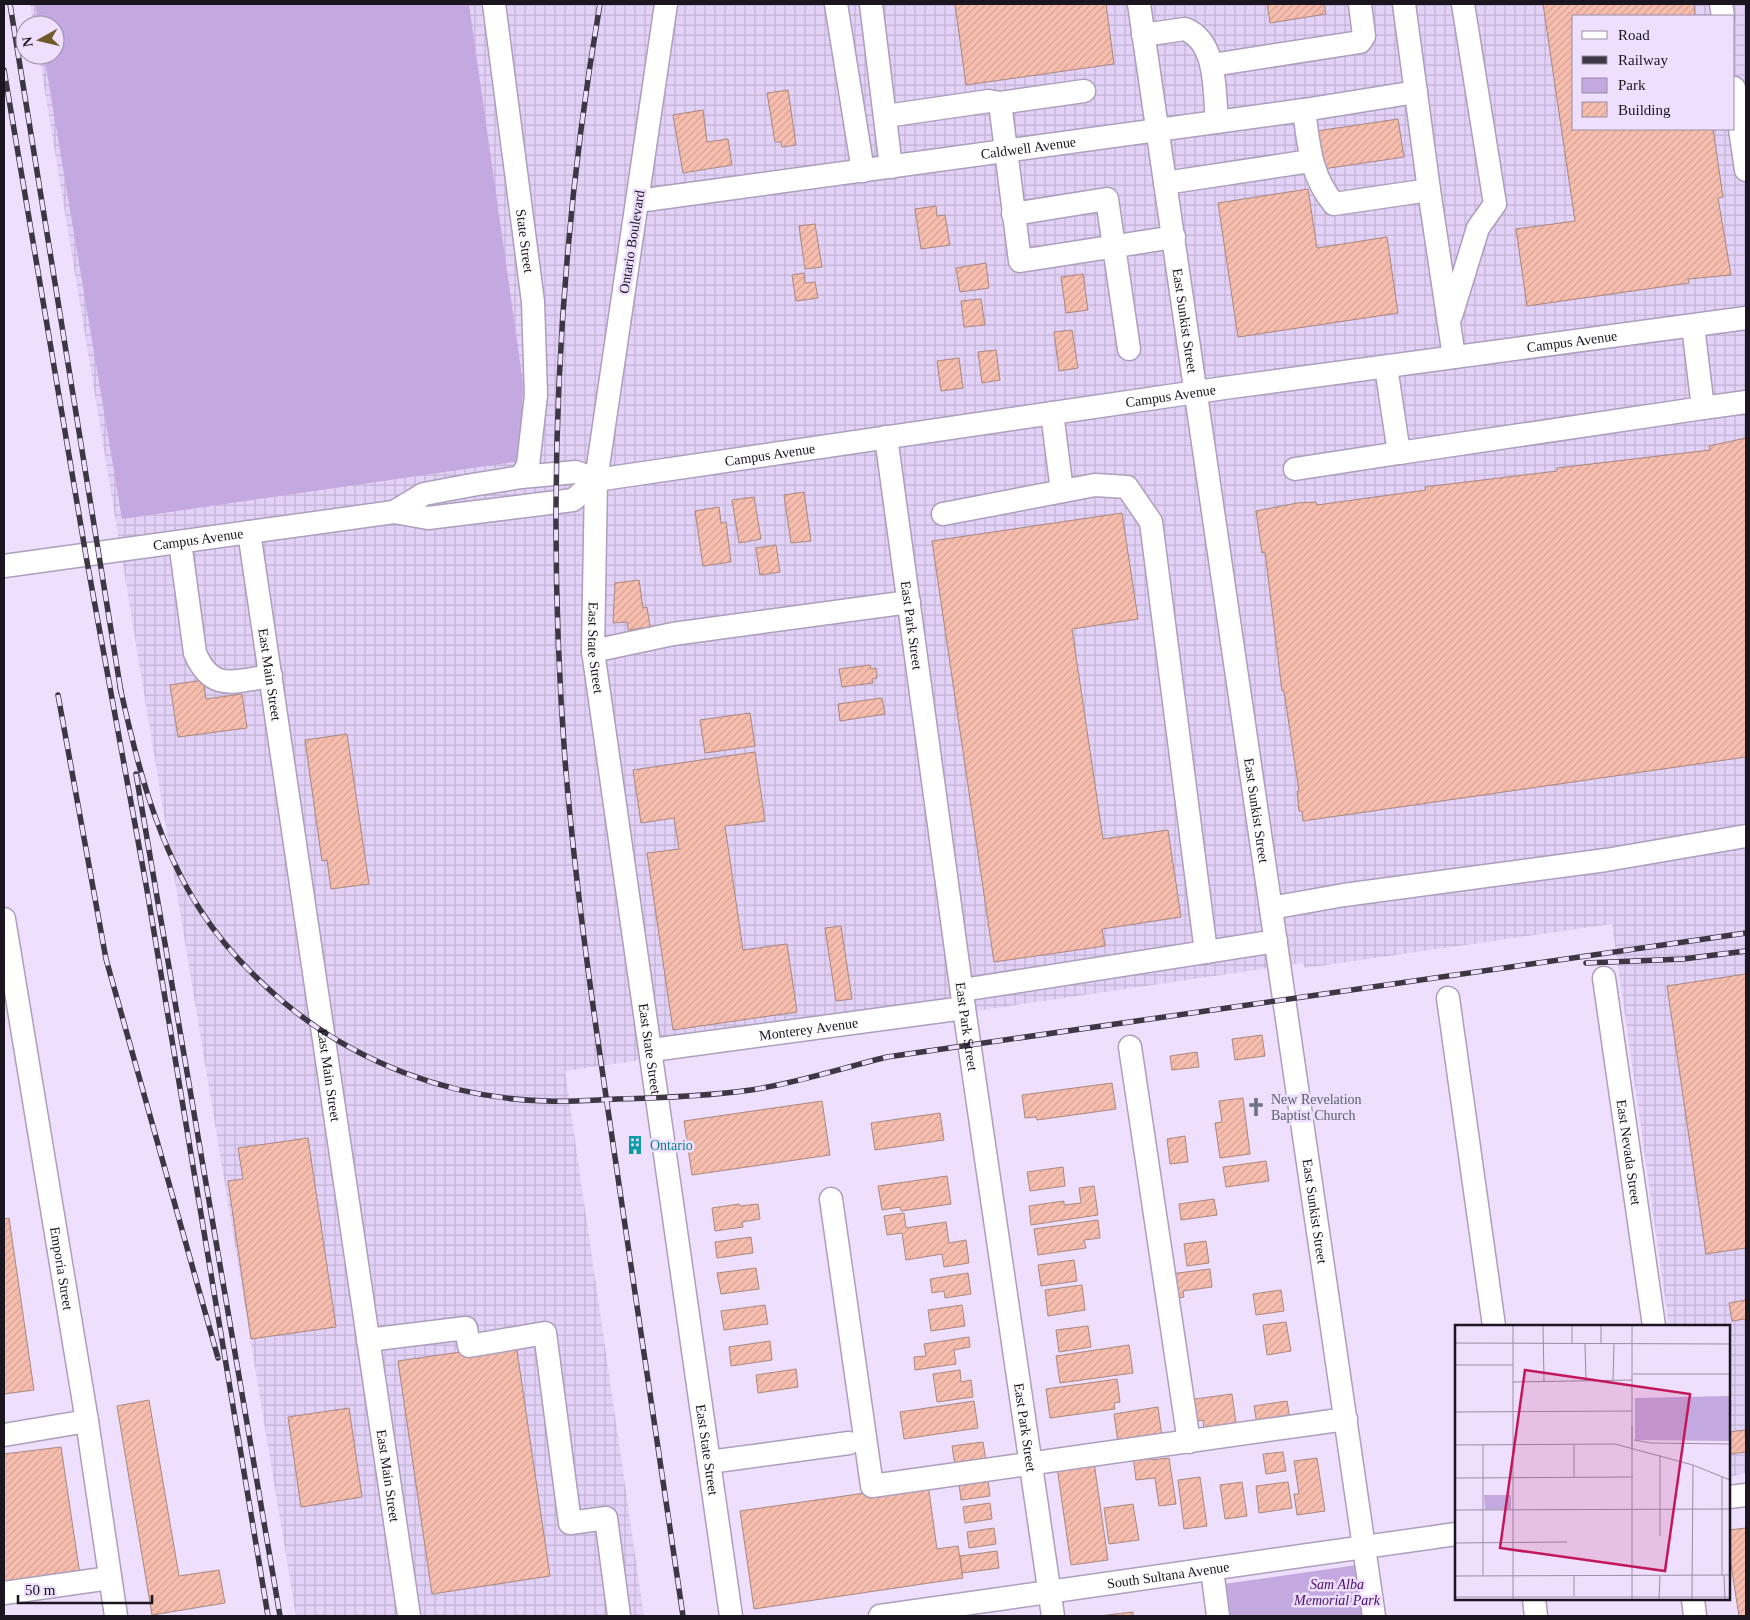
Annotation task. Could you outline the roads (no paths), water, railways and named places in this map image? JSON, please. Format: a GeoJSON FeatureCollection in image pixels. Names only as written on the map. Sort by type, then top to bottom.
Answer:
{"type":"FeatureCollection","features":[{"type":"Feature","properties":{"kind":"street","name":"State Street"},"geometry":{"type":"LineString","coordinates":[[494,4],[533,302],[536,395],[528,464],[521,477]]}},
{"type":"Feature","properties":{"kind":"street","name":"Ontario Boulevard"},"geometry":{"type":"LineString","coordinates":[[596,480],[666,4]]}},
{"type":"Feature","properties":{"kind":"street"},"geometry":{"type":"LineString","coordinates":[[836,4],[862,171]]}},
{"type":"Feature","properties":{"kind":"street"},"geometry":{"type":"LineString","coordinates":[[872,4],[891,167]]}},
{"type":"Feature","properties":{"kind":"street","name":"East Sunkist Street"},"geometry":{"type":"LineString","coordinates":[[1139,4],[1374,1616]]}},
{"type":"Feature","properties":{"kind":"street"},"geometry":{"type":"LineString","coordinates":[[1212,65],[1360,42],[1364,36],[1360,4]]}},
{"type":"Feature","properties":{"kind":"street"},"geometry":{"type":"LineString","coordinates":[[1404,4],[1454,357]]}},
{"type":"Feature","properties":{"kind":"street"},"geometry":{"type":"LineString","coordinates":[[1449,322],[1478,228],[1494,204],[1464,4]]}},
{"type":"Feature","properties":{"kind":"street"},"geometry":{"type":"LineString","coordinates":[[1143,35],[1185,29],[1202,42],[1212,65],[1217,122]]}},
{"type":"Feature","properties":{"kind":"street"},"geometry":{"type":"LineString","coordinates":[[886,116],[989,101],[1000,103],[1084,90]]}},
{"type":"Feature","properties":{"kind":"street","name":"Caldwell Avenue"},"geometry":{"type":"LineString","coordinates":[[638,201],[1304,110],[1416,92]]}},
{"type":"Feature","properties":{"kind":"street"},"geometry":{"type":"LineString","coordinates":[[1735,92],[1743,121],[1746,170]]}},
{"type":"Feature","properties":{"kind":"street"},"geometry":{"type":"LineString","coordinates":[[1000,103],[1020,261],[1174,236]]}},
{"type":"Feature","properties":{"kind":"street"},"geometry":{"type":"LineString","coordinates":[[1304,110],[1310,161],[1323,191],[1334,204],[1429,190]]}},
{"type":"Feature","properties":{"kind":"street"},"geometry":{"type":"LineString","coordinates":[[1166,183],[1310,161]]}},
{"type":"Feature","properties":{"kind":"street"},"geometry":{"type":"LineString","coordinates":[[1013,214],[1107,199],[1129,349]]}},
{"type":"Feature","properties":{"kind":"street","name":"Campus Avenue"},"geometry":{"type":"LineString","coordinates":[[394,512],[424,494],[521,477],[576,472],[596,480],[1197,392],[1746,318]]}},
{"type":"Feature","properties":{"kind":"street"},"geometry":{"type":"LineString","coordinates":[[1693,326],[1703,408]]}},
{"type":"Feature","properties":{"kind":"street"},"geometry":{"type":"LineString","coordinates":[[1386,367],[1399,453]]}},
{"type":"Feature","properties":{"kind":"street"},"geometry":{"type":"LineString","coordinates":[[1295,469],[1746,402]]}},
{"type":"Feature","properties":{"kind":"street"},"geometry":{"type":"LineString","coordinates":[[1052,413],[1062,491]]}},
{"type":"Feature","properties":{"kind":"street","name":"East Park Street"},"geometry":{"type":"LineString","coordinates":[[886,437],[963,999],[1053,1616]]}},
{"type":"Feature","properties":{"kind":"street","name":"Campus Avenue"},"geometry":{"type":"LineString","coordinates":[[4,566],[394,512],[428,518],[573,500],[596,480]]}},
{"type":"Feature","properties":{"kind":"street","name":"East State Street"},"geometry":{"type":"LineString","coordinates":[[596,480],[593,650],[732,1616]]}},
{"type":"Feature","properties":{"kind":"street"},"geometry":{"type":"LineString","coordinates":[[943,514],[1095,485],[1127,487],[1151,522],[1206,952]]}},
{"type":"Feature","properties":{"kind":"street","name":"East Main Street"},"geometry":{"type":"LineString","coordinates":[[249,532],[409,1616]]}},
{"type":"Feature","properties":{"kind":"street"},"geometry":{"type":"LineString","coordinates":[[180,542],[194,652],[202,670],[214,679],[224,681],[271,676]]}},
{"type":"Feature","properties":{"kind":"street"},"geometry":{"type":"LineString","coordinates":[[593,650],[674,634],[909,602]]}},
{"type":"Feature","properties":{"kind":"street"},"geometry":{"type":"LineString","coordinates":[[1271,908],[1344,895],[1606,860],[1746,836]]}},
{"type":"Feature","properties":{"kind":"street","name":"Emporia Street"},"geometry":{"type":"LineString","coordinates":[[4,919],[12,1018],[87,1421],[116,1616]]}},
{"type":"Feature","properties":{"kind":"street","name":"Monterey Avenue"},"geometry":{"type":"LineString","coordinates":[[652,1050],[963,999],[1206,952],[1276,941]]}},
{"type":"Feature","properties":{"kind":"street","name":"East Nevada Street"},"geometry":{"type":"LineString","coordinates":[[1604,978],[1654,1325]]}},
{"type":"Feature","properties":{"kind":"street"},"geometry":{"type":"LineString","coordinates":[[1448,998],[1494,1325]]}},
{"type":"Feature","properties":{"kind":"street"},"geometry":{"type":"LineString","coordinates":[[1130,1047],[1189,1442]]}},
{"type":"Feature","properties":{"kind":"street"},"geometry":{"type":"LineString","coordinates":[[831,1199],[872,1486],[1346,1419]]}},
{"type":"Feature","properties":{"kind":"street"},"geometry":{"type":"LineString","coordinates":[[368,1340],[466,1328],[469,1346],[545,1333],[570,1523],[606,1518],[619,1616]]}},
{"type":"Feature","properties":{"kind":"street"},"geometry":{"type":"LineString","coordinates":[[4,1435],[87,1421]]}},
{"type":"Feature","properties":{"kind":"street"},"geometry":{"type":"LineString","coordinates":[[709,1462],[849,1443]]}},
{"type":"Feature","properties":{"kind":"street"},"geometry":{"type":"LineString","coordinates":[[1730,1497],[1746,1495]]}},
{"type":"Feature","properties":{"kind":"street","name":"South Sultana Avenue"},"geometry":{"type":"LineString","coordinates":[[887,1616],[1455,1534]]}},
{"type":"Feature","properties":{"kind":"street"},"geometry":{"type":"LineString","coordinates":[[1212,1569],[1218,1616]]}},
{"type":"Feature","properties":{"kind":"street"},"geometry":{"type":"LineString","coordinates":[[4,1593],[110,1578]]}},
{"type":"Feature","properties":{"kind":"street"},"geometry":{"type":"LineString","coordinates":[[1534,1600],[1536,1616]]}},
{"type":"Feature","properties":{"kind":"street"},"geometry":{"type":"LineString","coordinates":[[1693,1600],[1696,1616]]}},
{"type":"Feature","properties":{"kind":"railway"},"geometry":{"type":"LineString","coordinates":[[10,4],[121,692]]}},
{"type":"Feature","properties":{"kind":"railway"},"geometry":{"type":"LineString","coordinates":[[600,4],[585,98],[574,192],[565,286],[559,381],[556,476],[556,571],[559,665],[565,760],[587,962],[683,1616]]}},
{"type":"Feature","properties":{"kind":"railway"},"geometry":{"type":"LineString","coordinates":[[4,70],[86,556],[147,890],[268,1616]]}},
{"type":"Feature","properties":{"kind":"railway"},"geometry":{"type":"LineString","coordinates":[[120,687],[141,774],[172,859],[209,923],[248,969],[281,1000],[309,1022],[340,1042],[372,1059],[439,1085],[511,1099],[573,1101],[718,1094],[751,1090],[887,1057],[1746,933]]}},
{"type":"Feature","properties":{"kind":"railway"},"geometry":{"type":"LineString","coordinates":[[58,695],[106,959],[218,1358]]}},
{"type":"Feature","properties":{"kind":"railway"},"geometry":{"type":"LineString","coordinates":[[136,774],[280,1616]]}},
{"type":"Feature","properties":{"kind":"railway"},"geometry":{"type":"LineString","coordinates":[[1586,963],[1683,959],[1746,951]]}},
{"type":"Feature","properties":{"kind":"place","name":"New Revelation Baptist Church"},"geometry":{"type":"Point","coordinates":[1256,1107]}},
{"type":"Feature","properties":{"kind":"place","name":"Ontario"},"geometry":{"type":"Point","coordinates":[635,1145]}},
{"type":"Feature","properties":{"kind":"park label","name":"Sam Alba Memorial Park"},"geometry":{"type":"Point","coordinates":[1337,1592]}}]}
